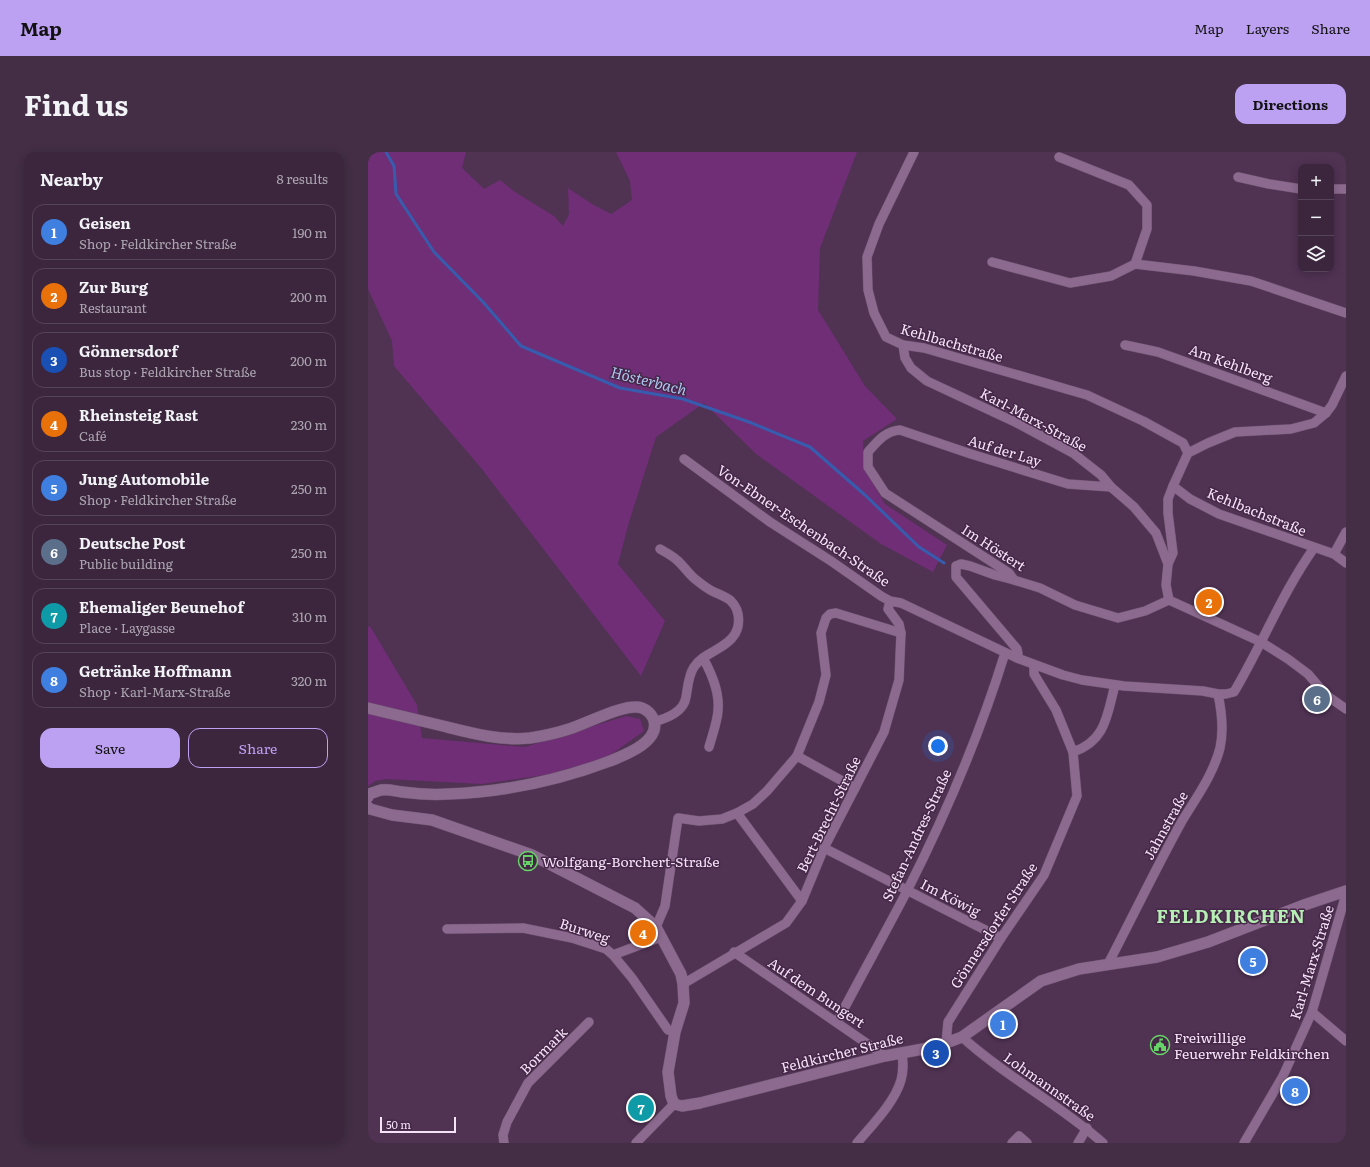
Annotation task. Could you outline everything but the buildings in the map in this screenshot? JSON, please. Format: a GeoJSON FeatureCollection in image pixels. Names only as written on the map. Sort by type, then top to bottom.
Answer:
{"type":"FeatureCollection","features":[{"type":"Feature","properties":{"kind":"street","name":"Kehlbachstraße"},"geometry":{"type":"LineString","coordinates":[[914,152],[879,224],[867,257],[868,290],[874,313],[886,337],[903,345],[924,348],[1087,395],[1143,421],[1183,443],[1188,453]]}},
{"type":"Feature","properties":{"kind":"street"},"geometry":{"type":"LineString","coordinates":[[1059,157],[1129,185],[1147,206],[1147,229],[1135,264]]}},
{"type":"Feature","properties":{"kind":"street"},"geometry":{"type":"LineString","coordinates":[[1238,177],[1298,189]]}},
{"type":"Feature","properties":{"kind":"street"},"geometry":{"type":"LineString","coordinates":[[1334,189],[1346,189]]}},
{"type":"Feature","properties":{"kind":"street"},"geometry":{"type":"LineString","coordinates":[[992,262],[1070,283],[1111,276],[1135,264],[1251,280],[1346,312]]}},
{"type":"Feature","properties":{"kind":"street","name":"Karl-Marx-Straße"},"geometry":{"type":"LineString","coordinates":[[903,345],[905,358],[911,368],[928,381],[1017,423],[1073,453],[1101,475],[1134,507],[1156,533],[1168,564],[1166,585],[1169,600]]}},
{"type":"Feature","properties":{"kind":"street","name":"Am Kehlberg"},"geometry":{"type":"LineString","coordinates":[[1125,345],[1158,352],[1326,413]]}},
{"type":"Feature","properties":{"kind":"street"},"geometry":{"type":"LineString","coordinates":[[1168,564],[1173,553],[1168,513],[1168,499],[1188,453],[1235,432],[1291,429],[1314,423],[1332,406],[1346,376]]}},
{"type":"Feature","properties":{"kind":"street","name":"Auf der Lay"},"geometry":{"type":"LineString","coordinates":[[893,431],[900,430],[1068,484],[1112,487]]}},
{"type":"Feature","properties":{"kind":"street","name":"Im Höstert"},"geometry":{"type":"LineString","coordinates":[[893,431],[880,439],[868,452],[868,467],[885,493],[1009,573],[1014,580],[1040,588],[1075,605],[1118,618],[1146,611],[1169,600]]}},
{"type":"Feature","properties":{"kind":"street","name":"Von-Ebner-Eschenbach-Straße"},"geometry":{"type":"LineString","coordinates":[[684,459],[770,522],[890,601],[901,603],[1005,653],[1034,665],[1082,680],[1115,685],[1203,691],[1218,694],[1234,692],[1246,673],[1305,561],[1314,548]]}},
{"type":"Feature","properties":{"kind":"street","name":"Kehlbachstraße"},"geometry":{"type":"LineString","coordinates":[[1173,486],[1190,499],[1219,514],[1334,554]]}},
{"type":"Feature","properties":{"kind":"street"},"geometry":{"type":"LineString","coordinates":[[1346,532],[1334,554],[1346,563]]}},
{"type":"Feature","properties":{"kind":"street"},"geometry":{"type":"LineString","coordinates":[[654,722],[669,717],[680,709],[686,699],[690,674],[694,666],[732,638],[737,629],[739,618],[738,612],[731,601],[711,591],[694,578],[679,562],[660,548]]}},
{"type":"Feature","properties":{"kind":"street"},"geometry":{"type":"LineString","coordinates":[[1014,580],[970,566],[961,564],[956,566],[956,577],[1017,649],[1017,658]]}},
{"type":"Feature","properties":{"kind":"street"},"geometry":{"type":"LineString","coordinates":[[1169,600],[1261,642],[1288,658],[1308,674],[1326,695],[1346,709]]}},
{"type":"Feature","properties":{"kind":"street","name":"Bert-Brecht-Straße"},"geometry":{"type":"LineString","coordinates":[[684,984],[734,952],[786,922],[802,901],[824,848],[884,732],[899,680],[901,633],[899,624],[888,609],[890,601]]}},
{"type":"Feature","properties":{"kind":"street"},"geometry":{"type":"LineString","coordinates":[[656,926],[666,906],[678,818],[699,821],[722,819],[737,813],[753,804],[767,791],[796,756],[819,702],[826,675],[821,633],[826,618],[830,614],[836,613],[901,633]]}},
{"type":"Feature","properties":{"kind":"street","name":"Stefan-Andres-Straße"},"geometry":{"type":"LineString","coordinates":[[837,1022],[907,890],[952,794],[995,684],[1005,653]]}},
{"type":"Feature","properties":{"kind":"street"},"geometry":{"type":"LineString","coordinates":[[703,658],[710,670],[717,691],[718,711],[709,747]]}},
{"type":"Feature","properties":{"kind":"street","name":"Gönnersdorfer Straße"},"geometry":{"type":"LineString","coordinates":[[946,1044],[948,1022],[1044,875],[1077,796],[1073,752],[1056,710],[1034,674],[1034,665]]}},
{"type":"Feature","properties":{"kind":"street"},"geometry":{"type":"LineString","coordinates":[[1073,752],[1082,749],[1093,742],[1103,728],[1115,685]]}},
{"type":"Feature","properties":{"kind":"street","name":"Jahnstraße"},"geometry":{"type":"LineString","coordinates":[[1108,964],[1183,821],[1213,768],[1220,748],[1223,733],[1222,714],[1218,694]]}},
{"type":"Feature","properties":{"kind":"street"},"geometry":{"type":"LineString","coordinates":[[368,708],[482,735],[504,738],[529,738],[549,735],[618,710],[635,707],[647,710],[654,722],[653,733],[641,746],[619,757],[580,772],[545,782],[506,789],[447,794],[380,790],[369,794],[368,798]]}},
{"type":"Feature","properties":{"kind":"street"},"geometry":{"type":"LineString","coordinates":[[796,756],[855,788]]}},
{"type":"Feature","properties":{"kind":"street"},"geometry":{"type":"LineString","coordinates":[[368,807],[370,809],[392,815],[432,820],[532,855],[635,908],[656,926],[681,974],[684,984],[684,1003],[675,1032],[668,1072],[671,1096],[674,1104],[636,1143]]}},
{"type":"Feature","properties":{"kind":"street"},"geometry":{"type":"LineString","coordinates":[[737,813],[802,901]]}},
{"type":"Feature","properties":{"kind":"street","name":"Im Köwig"},"geometry":{"type":"LineString","coordinates":[[824,848],[1002,938]]}},
{"type":"Feature","properties":{"kind":"street","name":"Karl-Marx-Straße"},"geometry":{"type":"LineString","coordinates":[[1244,1143],[1283,1076],[1312,1012],[1346,893]]}},
{"type":"Feature","properties":{"kind":"street","name":"Feldkircher Straße"},"geometry":{"type":"LineString","coordinates":[[674,1104],[682,1106],[700,1103],[885,1056],[946,1044],[962,1037],[1042,982],[1079,969],[1157,957],[1208,942],[1304,905],[1346,893]]}},
{"type":"Feature","properties":{"kind":"street","name":"Burweg"},"geometry":{"type":"LineString","coordinates":[[447,929],[523,928],[572,938],[606,949],[613,954],[632,978],[668,1030],[675,1032]]}},
{"type":"Feature","properties":{"kind":"street"},"geometry":{"type":"LineString","coordinates":[[613,954],[661,937]]}},
{"type":"Feature","properties":{"kind":"street","name":"Auf dem Bungert"},"geometry":{"type":"LineString","coordinates":[[734,952],[885,1056]]}},
{"type":"Feature","properties":{"kind":"street"},"geometry":{"type":"LineString","coordinates":[[1312,1012],[1346,1041]]}},
{"type":"Feature","properties":{"kind":"street","name":"Bormark"},"geometry":{"type":"LineString","coordinates":[[504,1143],[503,1134],[528,1083],[589,1022]]}},
{"type":"Feature","properties":{"kind":"street","name":"Lohmannstraße"},"geometry":{"type":"LineString","coordinates":[[962,1037],[981,1055],[1087,1128],[1103,1143]]}},
{"type":"Feature","properties":{"kind":"street"},"geometry":{"type":"LineString","coordinates":[[857,1143],[883,1113],[901,1081],[904,1066],[902,1052]]}},
{"type":"Feature","properties":{"kind":"street"},"geometry":{"type":"LineString","coordinates":[[1078,1143],[1087,1128]]}},
{"type":"Feature","properties":{"kind":"street"},"geometry":{"type":"LineString","coordinates":[[1012,1143],[1019,1136],[1027,1143]]}},
{"type":"Feature","properties":{"kind":"shaded area"},"geometry":{"type":"Polygon","coordinates":[[[368,152],[466,152],[462,168],[484,189],[500,180],[515,192],[554,216],[563,226],[569,214],[568,188],[592,204],[611,214],[632,200],[630,181],[616,152],[857,152],[820,248],[818,310],[865,386],[897,419],[863,441],[863,466],[885,504],[947,545],[933,572],[881,544],[756,454],[704,403],[656,437],[629,522],[618,564],[665,621],[641,676],[481,468],[394,366],[392,341],[368,289],[368,152]]]}},
{"type":"Feature","properties":{"kind":"shaded area"},"geometry":{"type":"Polygon","coordinates":[[[370,626],[417,705],[422,738],[525,747],[626,716],[640,719],[644,731],[609,756],[558,773],[482,784],[386,779],[375,781],[368,786],[368,627],[370,626]]]}},
{"type":"Feature","properties":{"kind":"waterway","name":"Hösterbach"},"geometry":{"type":"LineString","coordinates":[[386,152],[394,166],[396,194],[434,252],[483,302],[521,346],[620,388],[683,399],[749,422],[810,447],[865,495],[919,547],[944,563]]}},
{"type":"Feature","properties":{"kind":"place","name":"Zur Burg"},"geometry":{"type":"Point","coordinates":[1209,602]}},
{"type":"Feature","properties":{"kind":"place","name":"Deutsche Post"},"geometry":{"type":"Point","coordinates":[1317,699]}},
{"type":"Feature","properties":{"kind":"place","name":"Wolfgang-Borchert-Straße"},"geometry":{"type":"Point","coordinates":[528,861]}},
{"type":"Feature","properties":{"kind":"place","name":"Rheinsteig Rast"},"geometry":{"type":"Point","coordinates":[643,933]}},
{"type":"Feature","properties":{"kind":"place","name":"Jung Automobile"},"geometry":{"type":"Point","coordinates":[1253,961]}},
{"type":"Feature","properties":{"kind":"place","name":"Geisen"},"geometry":{"type":"Point","coordinates":[1003,1024]}},
{"type":"Feature","properties":{"kind":"place","name":"Freiwillige Feuerwehr Feldkirchen"},"geometry":{"type":"Point","coordinates":[1160,1045]}},
{"type":"Feature","properties":{"kind":"place","name":"Gönnersdorf"},"geometry":{"type":"Point","coordinates":[936,1053]}},
{"type":"Feature","properties":{"kind":"place","name":"Getränke Hoffmann"},"geometry":{"type":"Point","coordinates":[1295,1091]}},
{"type":"Feature","properties":{"kind":"place","name":"Ehemaliger Beunehof"},"geometry":{"type":"Point","coordinates":[641,1108]}},
{"type":"Feature","properties":{"kind":"district","name":"FELDKIRCHEN"},"geometry":{"type":"Point","coordinates":[1231,915]}}]}
